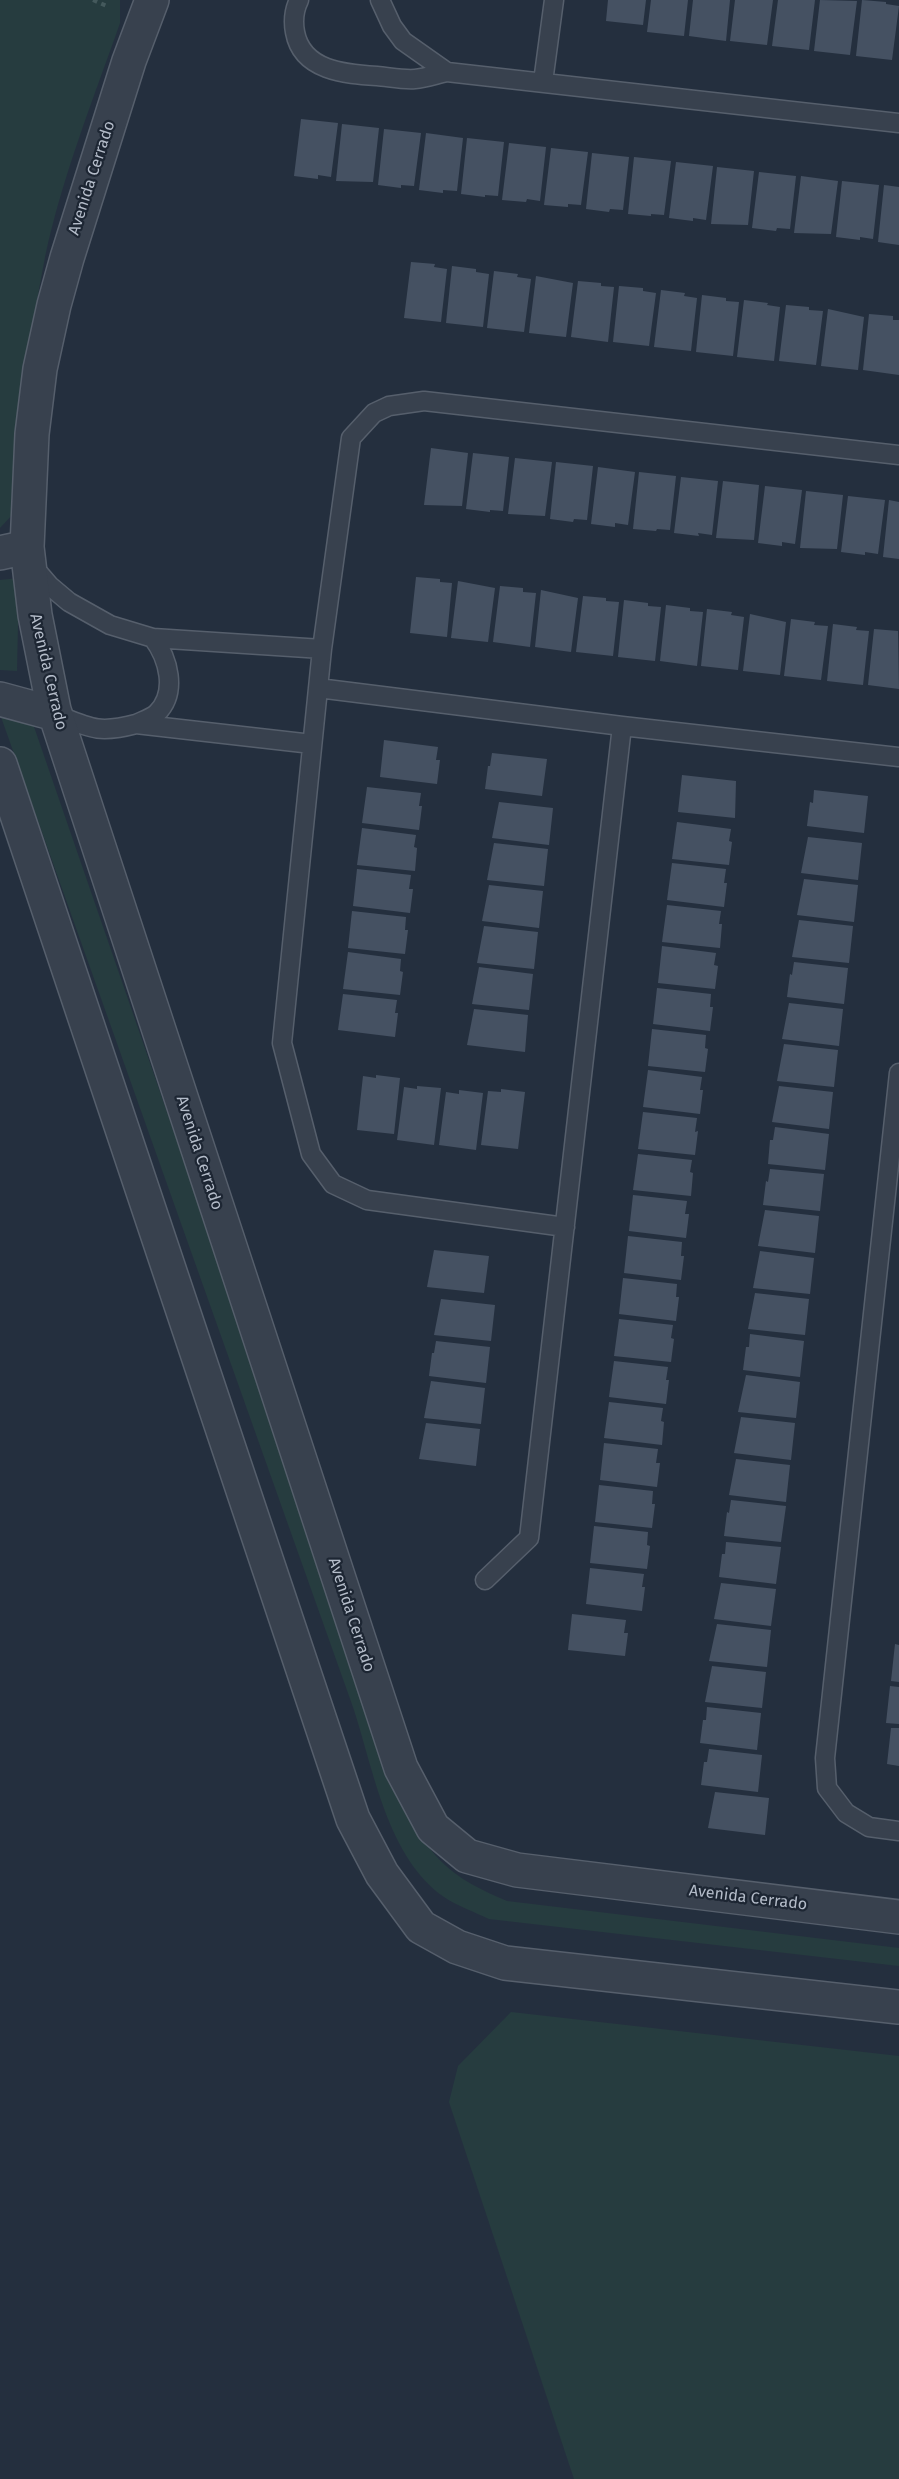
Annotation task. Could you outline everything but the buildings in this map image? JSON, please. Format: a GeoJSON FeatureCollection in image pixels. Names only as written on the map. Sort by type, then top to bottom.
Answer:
{"type":"FeatureCollection","features":[{"type":"Feature","properties":{"kind":"street","name":"Avenida Cerrado"},"geometry":{"type":"LineString","coordinates":[[152,0],[129,61],[54,305],[40,369],[19,554],[35,615],[55,714],[401,1768],[433,1828],[467,1856],[517,1870],[899,1917]]}},
{"type":"Feature","properties":{"kind":"street"},"geometry":{"type":"LineString","coordinates":[[0,699],[55,714]]}},
{"type":"Feature","properties":{"kind":"street"},"geometry":{"type":"LineString","coordinates":[[0,764],[350,1808],[382,1874],[422,1927],[457,1947],[505,1963],[899,2007]]}},
{"type":"Feature","properties":{"kind":"lane"},"geometry":{"type":"LineString","coordinates":[[299,0],[294,10],[297,45],[305,55],[320,66],[349,74],[414,79],[447,72],[899,123]]}},
{"type":"Feature","properties":{"kind":"lane"},"geometry":{"type":"LineString","coordinates":[[380,0],[403,41],[447,72]]}},
{"type":"Feature","properties":{"kind":"lane"},"geometry":{"type":"LineString","coordinates":[[543,82],[554,0]]}},
{"type":"Feature","properties":{"kind":"lane"},"geometry":{"type":"LineString","coordinates":[[564,1227],[367,1200],[333,1184],[311,1154],[282,1043],[322,649],[351,438],[374,413],[389,406],[424,400],[899,455]]}},
{"type":"Feature","properties":{"kind":"lane"},"geometry":{"type":"LineString","coordinates":[[19,554],[69,602],[110,625],[153,638],[322,649]]}},
{"type":"Feature","properties":{"kind":"lane"},"geometry":{"type":"LineString","coordinates":[[55,714],[93,729],[112,730],[136,724],[157,713],[170,685],[166,659],[153,638]]}},
{"type":"Feature","properties":{"kind":"lane"},"geometry":{"type":"LineString","coordinates":[[318,688],[899,758]]}},
{"type":"Feature","properties":{"kind":"lane"},"geometry":{"type":"LineString","coordinates":[[136,724],[312,744]]}},
{"type":"Feature","properties":{"kind":"lane"},"geometry":{"type":"LineString","coordinates":[[485,1580],[529,1538],[622,726]]}},
{"type":"Feature","properties":{"kind":"lane"},"geometry":{"type":"LineString","coordinates":[[899,1073],[825,1758],[827,1788],[846,1813],[869,1827],[899,1831]]}},
{"type":"Feature","properties":{"kind":"green space"},"geometry":{"type":"Polygon","coordinates":[[[0,0],[120,0],[120,23],[79,139],[52,227],[34,321],[12,515],[0,528],[0,0]]]}},
{"type":"Feature","properties":{"kind":"green space"},"geometry":{"type":"Polygon","coordinates":[[[19,578],[17,671],[0,670],[0,580],[19,578]]]}},
{"type":"Feature","properties":{"kind":"green space"},"geometry":{"type":"Polygon","coordinates":[[[1,717],[32,721],[403,1796],[428,1846],[444,1865],[463,1879],[507,1901],[899,1948],[899,1966],[489,1919],[444,1897],[425,1880],[409,1860],[396,1837],[376,1786],[354,1710],[1,717]]]}},
{"type":"Feature","properties":{"kind":"green space"},"geometry":{"type":"Polygon","coordinates":[[[511,2012],[899,2056],[899,2479],[574,2479],[449,2102],[458,2066],[511,2012]]]}}]}
